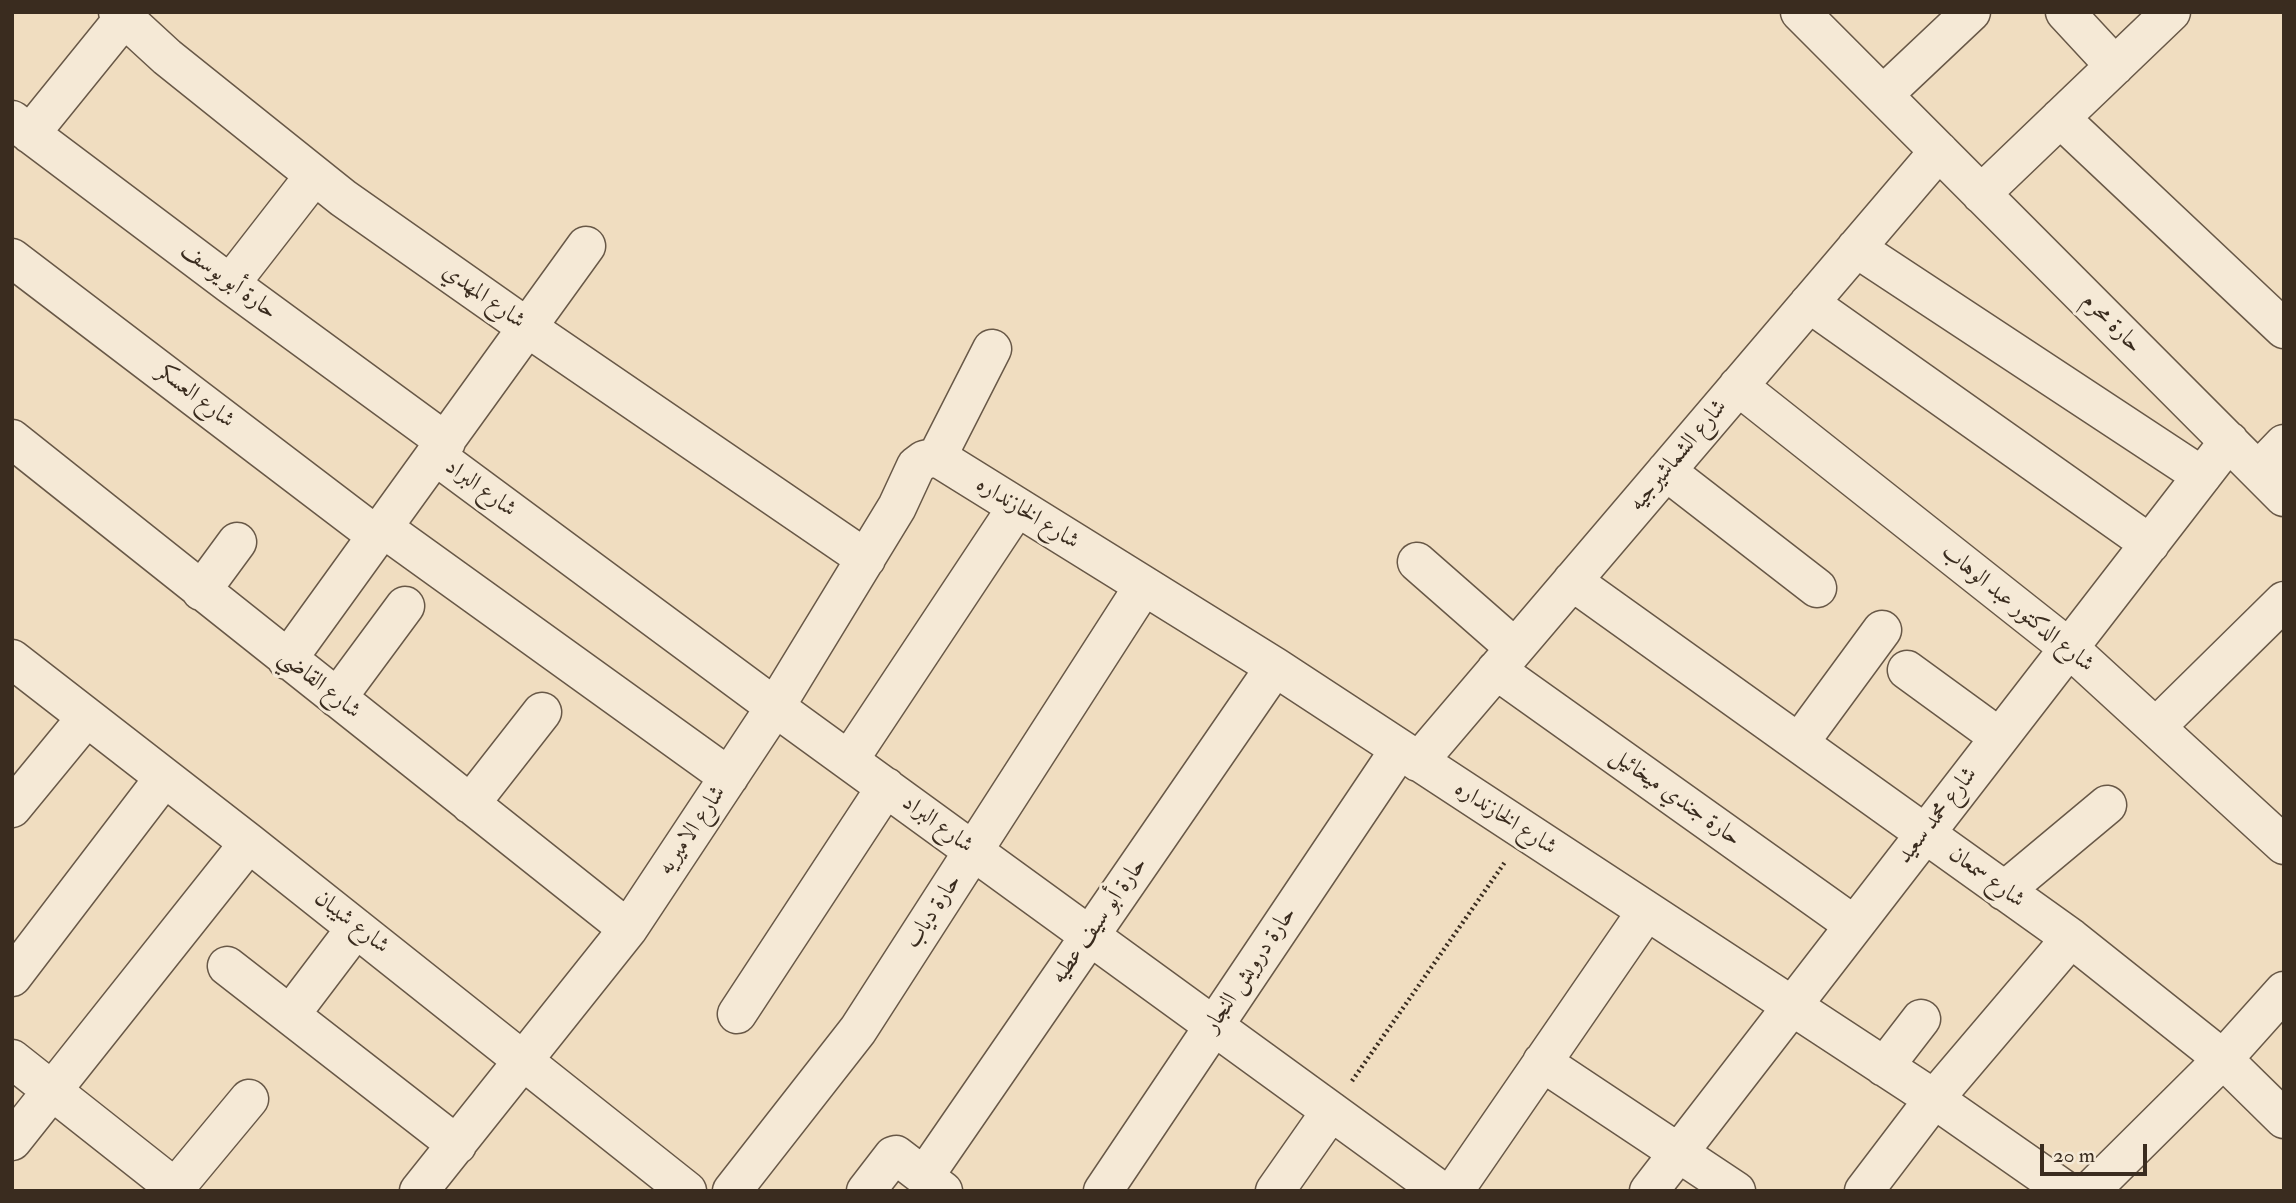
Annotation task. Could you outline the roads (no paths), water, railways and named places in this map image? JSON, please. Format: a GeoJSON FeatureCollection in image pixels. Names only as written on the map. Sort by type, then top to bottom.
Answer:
{"type":"FeatureCollection","features":[{"type":"Feature","properties":{"kind":"street","name":"حارة محرم"},"geometry":{"type":"LineString","coordinates":[[1800,12],[2229,441],[2275,471]]}},
{"type":"Feature","properties":{"kind":"street"},"geometry":{"type":"LineString","coordinates":[[1883,95],[1971,12]]}},
{"type":"Feature","properties":{"kind":"street"},"geometry":{"type":"LineString","coordinates":[[2065,12],[2115,66]]}},
{"type":"Feature","properties":{"kind":"street"},"geometry":{"type":"LineString","coordinates":[[1981,194],[2171,12]]}},
{"type":"Feature","properties":{"kind":"street"},"geometry":{"type":"LineString","coordinates":[[21,127],[121,15]]}},
{"type":"Feature","properties":{"kind":"street","name":"شارع المهدي"},"geometry":{"type":"LineString","coordinates":[[121,15],[167,57],[343,198],[866,559]]}},
{"type":"Feature","properties":{"kind":"street"},"geometry":{"type":"LineString","coordinates":[[2060,118],[2284,329]]}},
{"type":"Feature","properties":{"kind":"street","name":"حارة أبو يوسف"},"geometry":{"type":"LineString","coordinates":[[21,127],[230,284],[441,449]]}},
{"type":"Feature","properties":{"kind":"street","name":"شارع الشماشيرجيه"},"geometry":{"type":"LineString","coordinates":[[1409,755],[1505,659],[1939,151]]}},
{"type":"Feature","properties":{"kind":"street"},"geometry":{"type":"LineString","coordinates":[[230,284],[314,176]]}},
{"type":"Feature","properties":{"kind":"street"},"geometry":{"type":"LineString","coordinates":[[287,660],[586,246]]}},
{"type":"Feature","properties":{"kind":"street"},"geometry":{"type":"LineString","coordinates":[[1856,248],[2202,476]]}},
{"type":"Feature","properties":{"kind":"street","name":"شارع العسكر"},"geometry":{"type":"LineString","coordinates":[[12,258],[380,532],[729,777]]}},
{"type":"Feature","properties":{"kind":"street"},"geometry":{"type":"LineString","coordinates":[[1809,303],[2150,544]]}},
{"type":"Feature","properties":{"kind":"street"},"geometry":{"type":"LineString","coordinates":[[937,457],[992,349]]}},
{"type":"Feature","properties":{"kind":"street","name":"شارع الدكتور عبد الوهاب"},"geometry":{"type":"LineString","coordinates":[[1738,386],[2069,648],[2284,845]]}},
{"type":"Feature","properties":{"kind":"street","name":"شارع القاضي"},"geometry":{"type":"LineString","coordinates":[[12,439],[628,929]]}},
{"type":"Feature","properties":{"kind":"street","name":"شارع محمد سعيد"},"geometry":{"type":"LineString","coordinates":[[1649,1191],[2229,441]]}},
{"type":"Feature","properties":{"kind":"street","name":"شارع البراد"},"geometry":{"type":"LineString","coordinates":[[441,449],[775,707],[1441,1191]]}},
{"type":"Feature","properties":{"kind":"street","name":"شارع الاميريه"},"geometry":{"type":"LineString","coordinates":[[442,1175],[524,1060],[628,929],[775,707],[897,507],[916,466],[924,460],[937,457]]}},
{"type":"Feature","properties":{"kind":"street","name":"شارع الخازنداره"},"geometry":{"type":"LineString","coordinates":[[937,457],[1275,667],[1934,1099],[2066,1191]]}},
{"type":"Feature","properties":{"kind":"street"},"geometry":{"type":"LineString","coordinates":[[1666,471],[1817,588]]}},
{"type":"Feature","properties":{"kind":"street"},"geometry":{"type":"LineString","coordinates":[[849,760],[1017,507]]}},
{"type":"Feature","properties":{"kind":"street"},"geometry":{"type":"LineString","coordinates":[[201,591],[237,542]]}},
{"type":"Feature","properties":{"kind":"street","name":"حارة جندي ميخائيل"},"geometry":{"type":"LineString","coordinates":[[1418,562],[1505,659],[1854,925]]}},
{"type":"Feature","properties":{"kind":"street","name":"شارع سمعان"},"geometry":{"type":"LineString","coordinates":[[1572,581],[2071,939],[2223,1059],[2284,1119]]}},
{"type":"Feature","properties":{"kind":"street","name":"حارة دياب"},"geometry":{"type":"LineString","coordinates":[[732,1191],[858,1030],[1143,587]]}},
{"type":"Feature","properties":{"kind":"street"},"geometry":{"type":"LineString","coordinates":[[2156,727],[2284,601]]}},
{"type":"Feature","properties":{"kind":"street"},"geometry":{"type":"LineString","coordinates":[[337,698],[405,607]]}},
{"type":"Feature","properties":{"kind":"street"},"geometry":{"type":"LineString","coordinates":[[1799,743],[1882,630]]}},
{"type":"Feature","properties":{"kind":"street","name":"شارع شيبان"},"geometry":{"type":"LineString","coordinates":[[12,659],[249,843],[687,1191]]}},
{"type":"Feature","properties":{"kind":"street","name":"حارة أبو سيف عطيه"},"geometry":{"type":"LineString","coordinates":[[934,1183],[1090,935],[1275,667]]}},
{"type":"Feature","properties":{"kind":"street"},"geometry":{"type":"LineString","coordinates":[[1907,670],[1999,737]]}},
{"type":"Feature","properties":{"kind":"street"},"geometry":{"type":"LineString","coordinates":[[470,804],[542,712]]}},
{"type":"Feature","properties":{"kind":"street"},"geometry":{"type":"LineString","coordinates":[[12,808],[86,718]]}},
{"type":"Feature","properties":{"kind":"street","name":"حارة درويش النجار"},"geometry":{"type":"LineString","coordinates":[[1103,1191],[1214,1026],[1409,755]]}},
{"type":"Feature","properties":{"kind":"street"},"geometry":{"type":"LineString","coordinates":[[12,977],[164,778]]}},
{"type":"Feature","properties":{"kind":"street"},"geometry":{"type":"LineString","coordinates":[[737,1014],[886,787]]}},
{"type":"Feature","properties":{"kind":"street"},"geometry":{"type":"LineString","coordinates":[[2004,891],[2107,805]]}},
{"type":"Feature","properties":{"kind":"street"},"geometry":{"type":"LineString","coordinates":[[12,1141],[249,843]]}},
{"type":"Feature","properties":{"kind":"street"},"geometry":{"type":"LineString","coordinates":[[1454,1191],[1646,912]]}},
{"type":"Feature","properties":{"kind":"street"},"geometry":{"type":"LineString","coordinates":[[290,1015],[356,928]]}},
{"type":"Feature","properties":{"kind":"street"},"geometry":{"type":"LineString","coordinates":[[1864,1191],[1934,1099],[2071,939]]}},
{"type":"Feature","properties":{"kind":"street"},"geometry":{"type":"LineString","coordinates":[[227,966],[290,1015],[442,1175]]}},
{"type":"Feature","properties":{"kind":"street"},"geometry":{"type":"LineString","coordinates":[[2090,1191],[2223,1059],[2284,990]]}},
{"type":"Feature","properties":{"kind":"street"},"geometry":{"type":"LineString","coordinates":[[1884,1067],[1921,1019]]}},
{"type":"Feature","properties":{"kind":"street"},"geometry":{"type":"LineString","coordinates":[[12,1059],[177,1189],[249,1099]]}},
{"type":"Feature","properties":{"kind":"street"},"geometry":{"type":"LineString","coordinates":[[1542,1062],[1736,1191]]}},
{"type":"Feature","properties":{"kind":"street"},"geometry":{"type":"LineString","coordinates":[[1275,1191],[1331,1111]]}},
{"type":"Feature","properties":{"kind":"street"},"geometry":{"type":"LineString","coordinates":[[866,1191],[894,1155],[934,1183]]}}]}
